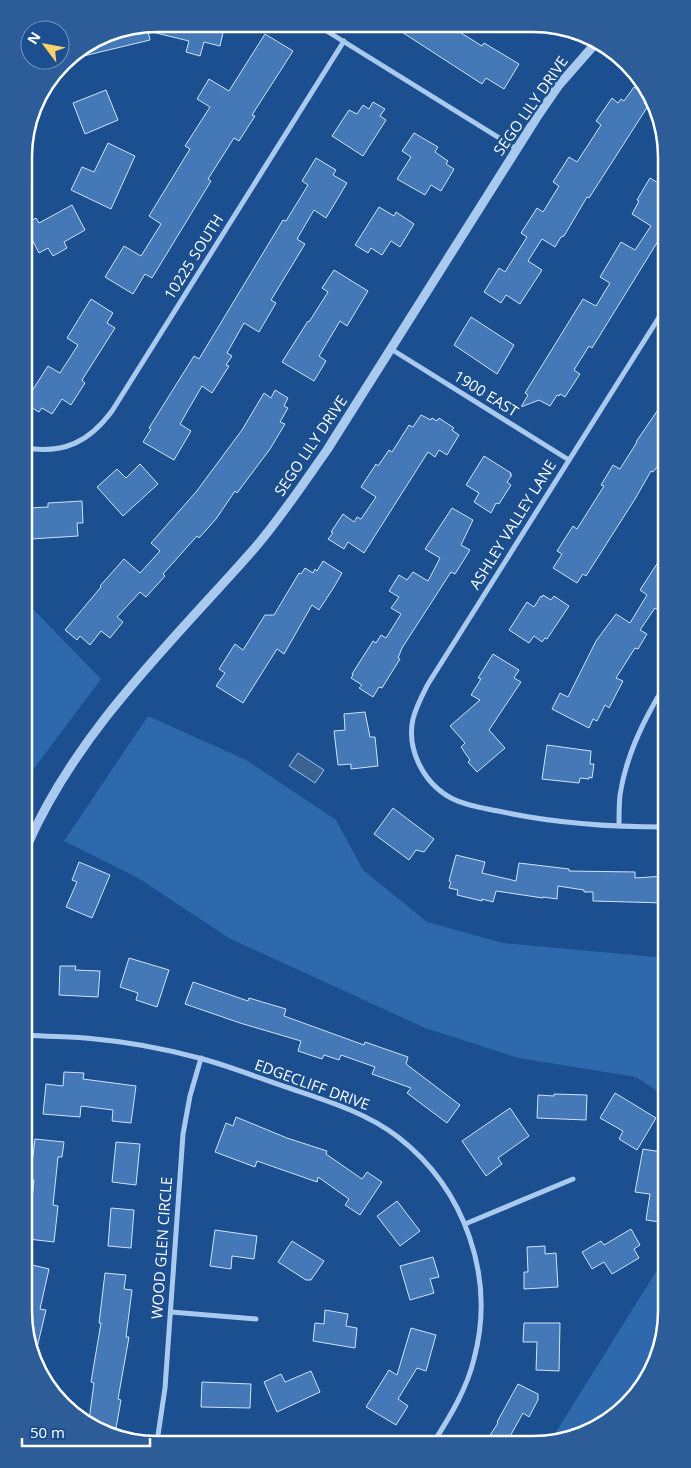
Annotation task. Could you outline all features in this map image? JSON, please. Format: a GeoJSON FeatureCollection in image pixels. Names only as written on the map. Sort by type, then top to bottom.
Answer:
{"type":"FeatureCollection","features":[{"type":"Feature","properties":{"kind":"street"},"geometry":{"type":"LineString","coordinates":[[329,32],[517,149]]}},
{"type":"Feature","properties":{"kind":"street","name":"10225 SOUTH"},"geometry":{"type":"LineString","coordinates":[[33,449],[62,448],[86,438],[101,427],[344,41]]}},
{"type":"Feature","properties":{"kind":"street","name":"SEGO LILY DRIVE"},"geometry":{"type":"LineString","coordinates":[[32,834],[62,780],[91,738],[164,647],[254,548],[292,500],[327,450],[558,86],[592,47]]}},
{"type":"Feature","properties":{"kind":"street","name":"ASHLEY VALLEY LANE"},"geometry":{"type":"LineString","coordinates":[[619,826],[515,815],[468,805],[452,799],[438,789],[426,776],[418,762],[412,742],[412,721],[418,702],[658,319]]}},
{"type":"Feature","properties":{"kind":"street","name":"1900 EAST"},"geometry":{"type":"LineString","coordinates":[[390,348],[569,460]]}},
{"type":"Feature","properties":{"kind":"street"},"geometry":{"type":"LineString","coordinates":[[658,698],[638,734],[627,764],[620,796],[619,826],[658,826]]}},
{"type":"Feature","properties":{"kind":"street","name":"EDGECLIFF DRIVE"},"geometry":{"type":"LineString","coordinates":[[32,1036],[94,1039],[147,1046],[201,1058],[340,1106],[370,1119],[398,1136],[424,1161],[447,1189],[465,1224],[478,1265],[482,1290],[480,1325],[474,1359],[462,1392],[438,1436]]}},
{"type":"Feature","properties":{"kind":"street","name":"WOOD GLEN CIRCLE"},"geometry":{"type":"LineString","coordinates":[[158,1436],[165,1388],[183,1134],[190,1096],[201,1058]]}},
{"type":"Feature","properties":{"kind":"street"},"geometry":{"type":"LineString","coordinates":[[465,1224],[573,1179]]}},
{"type":"Feature","properties":{"kind":"street"},"geometry":{"type":"LineString","coordinates":[[171,1312],[256,1319]]}},
{"type":"Feature","properties":{"kind":"shaded area"},"geometry":{"type":"Polygon","coordinates":[[[33,609],[101,679],[32,770],[33,609]]]}},
{"type":"Feature","properties":{"kind":"shaded area"},"geometry":{"type":"Polygon","coordinates":[[[148,716],[246,760],[336,820],[363,870],[427,922],[503,943],[658,957],[658,1092],[636,1077],[519,1058],[425,1028],[229,938],[138,878],[64,841],[148,716]]]}},
{"type":"Feature","properties":{"kind":"shaded area"},"geometry":{"type":"Polygon","coordinates":[[[298,753],[324,770],[315,783],[289,766],[298,753]]]}},
{"type":"Feature","properties":{"kind":"shaded area"},"geometry":{"type":"Polygon","coordinates":[[[658,1268],[657,1327],[646,1366],[627,1393],[603,1414],[581,1426],[555,1433],[658,1268]]]}},
{"type":"Feature","properties":{"kind":"building"},"geometry":{"type":"Polygon","coordinates":[[[154,32],[223,32],[220,46],[204,42],[200,56],[186,52],[189,41],[154,32]]]}},
{"type":"Feature","properties":{"kind":"building"},"geometry":{"type":"Polygon","coordinates":[[[402,32],[460,32],[482,46],[484,43],[519,64],[504,89],[486,78],[482,84],[402,32]]]}},
{"type":"Feature","properties":{"kind":"building"},"geometry":{"type":"Polygon","coordinates":[[[148,33],[150,40],[86,55],[102,45],[117,39],[148,33]]]}},
{"type":"Feature","properties":{"kind":"building"},"geometry":{"type":"Polygon","coordinates":[[[265,34],[293,51],[252,115],[255,116],[239,141],[234,138],[208,179],[211,181],[152,278],[145,274],[133,294],[105,277],[124,246],[141,256],[161,224],[149,216],[190,149],[185,146],[210,107],[197,99],[209,79],[229,91],[265,34]]]}},
{"type":"Feature","properties":{"kind":"building"},"geometry":{"type":"Polygon","coordinates":[[[634,87],[639,91],[647,107],[589,198],[587,197],[564,236],[561,237],[555,247],[542,239],[528,261],[542,270],[520,304],[506,295],[501,303],[484,292],[499,268],[505,272],[527,237],[521,233],[537,208],[543,212],[559,186],[553,182],[569,157],[577,162],[601,125],[596,121],[612,98],[618,103],[621,99],[624,101],[634,87]]]}},
{"type":"Feature","properties":{"kind":"building"},"geometry":{"type":"Polygon","coordinates":[[[106,90],[118,120],[85,134],[73,103],[106,90]]]}},
{"type":"Feature","properties":{"kind":"building"},"geometry":{"type":"Polygon","coordinates":[[[373,102],[385,109],[380,116],[386,120],[363,156],[332,136],[349,110],[357,114],[363,105],[369,109],[373,102]]]}},
{"type":"Feature","properties":{"kind":"building"},"geometry":{"type":"Polygon","coordinates":[[[414,133],[438,147],[435,152],[448,161],[446,164],[454,169],[441,191],[431,185],[425,195],[397,179],[411,157],[402,151],[414,133]]]}},
{"type":"Feature","properties":{"kind":"building"},"geometry":{"type":"Polygon","coordinates":[[[108,143],[135,156],[111,209],[71,190],[82,167],[94,172],[108,143]]]}},
{"type":"Feature","properties":{"kind":"building"},"geometry":{"type":"Polygon","coordinates":[[[316,158],[336,170],[333,175],[347,183],[326,218],[314,210],[297,239],[305,244],[271,300],[276,303],[259,332],[244,323],[227,353],[232,356],[226,365],[229,366],[212,393],[202,386],[180,424],[191,431],[174,460],[143,442],[151,429],[149,428],[194,356],[199,359],[283,220],[286,221],[308,185],[302,181],[316,158]]]}},
{"type":"Feature","properties":{"kind":"building"},"geometry":{"type":"Polygon","coordinates":[[[650,178],[658,183],[658,241],[592,348],[589,346],[574,370],[580,374],[565,397],[560,394],[559,396],[557,395],[550,406],[539,400],[521,407],[528,395],[525,393],[583,299],[596,306],[610,283],[600,277],[621,242],[635,250],[651,226],[632,214],[639,201],[637,200],[650,178]]]}},
{"type":"Feature","properties":{"kind":"building"},"geometry":{"type":"Polygon","coordinates":[[[72,205],[85,230],[64,242],[67,248],[53,256],[48,248],[39,253],[33,241],[33,220],[36,218],[39,223],[72,205]]]}},
{"type":"Feature","properties":{"kind":"building"},"geometry":{"type":"Polygon","coordinates":[[[379,207],[394,216],[396,212],[414,224],[400,247],[391,241],[382,255],[371,248],[368,253],[355,245],[379,207]]]}},
{"type":"Feature","properties":{"kind":"building"},"geometry":{"type":"Polygon","coordinates":[[[334,270],[368,291],[347,326],[340,321],[319,356],[326,361],[314,381],[282,362],[328,292],[322,288],[334,270]]]}},
{"type":"Feature","properties":{"kind":"building"},"geometry":{"type":"Polygon","coordinates":[[[91,299],[113,313],[107,323],[115,328],[82,380],[85,383],[71,405],[62,399],[52,414],[42,408],[39,412],[33,408],[33,390],[48,366],[60,373],[78,345],[67,338],[91,299]]]}},
{"type":"Feature","properties":{"kind":"building"},"geometry":{"type":"Polygon","coordinates":[[[471,317],[514,345],[497,374],[454,345],[471,317]]]}},
{"type":"Feature","properties":{"kind":"building"},"geometry":{"type":"Polygon","coordinates":[[[275,390],[288,398],[284,406],[288,408],[280,422],[285,424],[270,449],[237,493],[235,491],[216,519],[199,538],[197,536],[163,574],[165,576],[146,597],[140,592],[117,617],[123,622],[110,638],[101,631],[90,645],[80,636],[77,640],[65,630],[124,559],[140,573],[160,551],[151,543],[196,492],[242,430],[264,393],[271,398],[275,390]]]}},
{"type":"Feature","properties":{"kind":"building"},"geometry":{"type":"Polygon","coordinates":[[[658,410],[658,466],[653,472],[651,471],[586,576],[583,574],[577,583],[553,568],[562,554],[557,551],[573,526],[577,529],[604,486],[601,485],[613,465],[620,469],[658,410]]]}},
{"type":"Feature","properties":{"kind":"building"},"geometry":{"type":"Polygon","coordinates":[[[421,415],[437,421],[439,418],[454,428],[452,430],[459,435],[447,455],[439,450],[435,457],[428,452],[364,553],[348,542],[344,549],[328,539],[343,514],[354,522],[357,517],[361,519],[376,497],[361,487],[376,464],[378,466],[389,450],[392,452],[409,425],[413,427],[421,415]]]}},
{"type":"Feature","properties":{"kind":"building"},"geometry":{"type":"Polygon","coordinates":[[[484,456],[512,475],[507,482],[511,485],[499,504],[496,503],[491,513],[474,502],[479,493],[466,485],[484,456]]]}},
{"type":"Feature","properties":{"kind":"building"},"geometry":{"type":"Polygon","coordinates":[[[140,464],[158,484],[123,516],[97,487],[117,469],[126,478],[140,464]]]}},
{"type":"Feature","properties":{"kind":"building"},"geometry":{"type":"Polygon","coordinates":[[[82,501],[83,523],[77,523],[78,536],[33,539],[33,508],[48,507],[48,503],[82,501]]]}},
{"type":"Feature","properties":{"kind":"building"},"geometry":{"type":"Polygon","coordinates":[[[452,508],[473,520],[461,545],[470,550],[455,574],[451,572],[402,648],[398,658],[400,659],[382,688],[379,687],[373,697],[359,688],[362,685],[351,678],[352,674],[373,641],[376,643],[381,635],[386,638],[401,614],[391,608],[399,597],[389,591],[399,575],[407,580],[413,572],[428,581],[440,558],[425,549],[452,508]]]}},
{"type":"Feature","properties":{"kind":"building"},"geometry":{"type":"Polygon","coordinates":[[[323,561],[342,573],[319,610],[312,605],[284,654],[277,649],[243,703],[216,686],[225,673],[219,669],[235,644],[243,650],[265,615],[274,615],[299,573],[301,574],[305,568],[313,573],[315,569],[317,571],[323,561]]]}},
{"type":"Feature","properties":{"kind":"building"},"geometry":{"type":"Polygon","coordinates":[[[658,562],[658,610],[655,608],[640,630],[647,634],[638,649],[635,648],[616,678],[623,681],[609,708],[605,705],[597,721],[593,719],[589,728],[552,709],[560,693],[568,697],[596,641],[616,614],[630,623],[647,595],[640,590],[658,562]]]}},
{"type":"Feature","properties":{"kind":"building"},"geometry":{"type":"Polygon","coordinates":[[[543,595],[551,600],[554,596],[569,606],[547,639],[545,638],[542,642],[534,636],[529,643],[509,630],[527,602],[534,607],[543,595]]]}},
{"type":"Feature","properties":{"kind":"building"},"geometry":{"type":"Polygon","coordinates":[[[493,654],[519,670],[514,678],[521,682],[489,730],[505,748],[477,772],[468,762],[470,760],[461,747],[465,743],[450,726],[480,700],[471,695],[481,679],[478,678],[493,654]]]}},
{"type":"Feature","properties":{"kind":"building"},"geometry":{"type":"Polygon","coordinates":[[[365,712],[370,737],[375,737],[378,766],[351,769],[351,764],[338,765],[334,731],[345,730],[344,714],[365,712]]]}},
{"type":"Feature","properties":{"kind":"building"},"geometry":{"type":"Polygon","coordinates":[[[547,745],[591,751],[590,764],[594,764],[592,778],[580,778],[579,783],[542,779],[547,745]]]}},
{"type":"Feature","properties":{"kind":"building"},"geometry":{"type":"Polygon","coordinates":[[[393,808],[434,839],[424,852],[416,850],[409,860],[374,834],[393,808]]]}},
{"type":"Feature","properties":{"kind":"building"},"geometry":{"type":"Polygon","coordinates":[[[456,855],[485,862],[482,873],[516,881],[519,863],[569,869],[569,871],[635,872],[635,878],[658,876],[658,903],[593,901],[593,892],[584,892],[584,890],[558,886],[557,899],[496,891],[493,902],[482,899],[482,901],[457,895],[458,890],[449,888],[451,882],[449,881],[456,855]]]}},
{"type":"Feature","properties":{"kind":"building"},"geometry":{"type":"Polygon","coordinates":[[[79,862],[110,875],[92,918],[66,907],[77,882],[72,880],[79,862]]]}},
{"type":"Feature","properties":{"kind":"building"},"geometry":{"type":"Polygon","coordinates":[[[129,958],[169,970],[157,1007],[136,1000],[138,993],[120,987],[129,958]]]}},
{"type":"Feature","properties":{"kind":"building"},"geometry":{"type":"Polygon","coordinates":[[[60,966],[76,966],[75,970],[100,971],[98,997],[59,995],[60,966]]]}},
{"type":"Feature","properties":{"kind":"building"},"geometry":{"type":"Polygon","coordinates":[[[193,982],[248,1001],[249,998],[286,1009],[284,1016],[364,1045],[365,1042],[408,1057],[406,1064],[460,1105],[447,1123],[407,1093],[411,1088],[372,1074],[375,1067],[341,1055],[339,1060],[324,1055],[322,1059],[298,1051],[301,1041],[185,1004],[193,982]]]}},
{"type":"Feature","properties":{"kind":"building"},"geometry":{"type":"Polygon","coordinates":[[[64,1072],[84,1073],[83,1079],[136,1086],[131,1123],[112,1121],[113,1110],[81,1106],[80,1117],[43,1114],[46,1084],[63,1086],[64,1072]]]}},
{"type":"Feature","properties":{"kind":"building"},"geometry":{"type":"Polygon","coordinates":[[[615,1093],[656,1118],[637,1150],[619,1139],[623,1131],[600,1118],[615,1093]]]}},
{"type":"Feature","properties":{"kind":"building"},"geometry":{"type":"Polygon","coordinates":[[[554,1094],[587,1095],[586,1120],[537,1118],[538,1095],[554,1096],[554,1094]]]}},
{"type":"Feature","properties":{"kind":"building"},"geometry":{"type":"Polygon","coordinates":[[[510,1108],[529,1136],[498,1158],[502,1164],[486,1176],[462,1141],[510,1108]]]}},
{"type":"Feature","properties":{"kind":"building"},"geometry":{"type":"Polygon","coordinates":[[[236,1117],[287,1138],[327,1151],[326,1154],[362,1179],[367,1172],[382,1182],[360,1215],[345,1205],[349,1199],[318,1177],[317,1182],[257,1161],[255,1167],[215,1152],[226,1123],[233,1126],[236,1117]]]}},
{"type":"Feature","properties":{"kind":"building"},"geometry":{"type":"Polygon","coordinates":[[[35,1139],[64,1142],[62,1157],[58,1157],[53,1205],[58,1206],[54,1242],[32,1239],[34,1180],[32,1180],[35,1139]]]}},
{"type":"Feature","properties":{"kind":"building"},"geometry":{"type":"Polygon","coordinates":[[[116,1142],[140,1144],[136,1185],[112,1182],[116,1142]]]}},
{"type":"Feature","properties":{"kind":"building"},"geometry":{"type":"Polygon","coordinates":[[[643,1149],[658,1151],[658,1222],[646,1220],[650,1194],[635,1192],[643,1149]]]}},
{"type":"Feature","properties":{"kind":"building"},"geometry":{"type":"Polygon","coordinates":[[[397,1201],[420,1231],[400,1246],[377,1216],[397,1201]]]}},
{"type":"Feature","properties":{"kind":"building"},"geometry":{"type":"Polygon","coordinates":[[[111,1208],[134,1210],[131,1248],[108,1246],[111,1208]]]}},
{"type":"Feature","properties":{"kind":"building"},"geometry":{"type":"Polygon","coordinates":[[[631,1229],[640,1245],[634,1249],[639,1258],[612,1274],[604,1262],[592,1269],[582,1252],[601,1241],[604,1245],[631,1229]]]}},
{"type":"Feature","properties":{"kind":"building"},"geometry":{"type":"Polygon","coordinates":[[[215,1230],[257,1236],[254,1259],[232,1256],[231,1269],[210,1266],[215,1230]]]}},
{"type":"Feature","properties":{"kind":"building"},"geometry":{"type":"Polygon","coordinates":[[[292,1241],[324,1261],[311,1280],[306,1280],[278,1262],[292,1241]]]}},
{"type":"Feature","properties":{"kind":"building"},"geometry":{"type":"Polygon","coordinates":[[[545,1246],[545,1254],[556,1253],[558,1287],[524,1289],[524,1272],[528,1272],[527,1247],[545,1246]]]}},
{"type":"Feature","properties":{"kind":"building"},"geometry":{"type":"Polygon","coordinates":[[[433,1257],[439,1277],[430,1279],[434,1293],[410,1300],[400,1266],[433,1257]]]}},
{"type":"Feature","properties":{"kind":"building"},"geometry":{"type":"Polygon","coordinates":[[[32,1265],[49,1269],[40,1309],[46,1310],[38,1345],[32,1310],[32,1265]]]}},
{"type":"Feature","properties":{"kind":"building"},"geometry":{"type":"Polygon","coordinates":[[[105,1273],[126,1275],[124,1289],[132,1290],[126,1337],[129,1337],[118,1399],[121,1400],[116,1429],[90,1416],[94,1383],[91,1382],[101,1323],[99,1323],[105,1273]]]}},
{"type":"Feature","properties":{"kind":"building"},"geometry":{"type":"Polygon","coordinates":[[[325,1310],[348,1314],[346,1326],[357,1328],[355,1348],[313,1341],[315,1323],[324,1324],[325,1310]]]}},
{"type":"Feature","properties":{"kind":"building"},"geometry":{"type":"Polygon","coordinates":[[[524,1323],[560,1323],[559,1371],[536,1370],[537,1342],[523,1342],[524,1323]]]}},
{"type":"Feature","properties":{"kind":"building"},"geometry":{"type":"Polygon","coordinates":[[[411,1328],[436,1335],[426,1371],[417,1368],[398,1399],[408,1406],[396,1425],[366,1407],[389,1370],[397,1375],[411,1328]]]}},
{"type":"Feature","properties":{"kind":"building"},"geometry":{"type":"Polygon","coordinates":[[[311,1371],[320,1392],[277,1412],[264,1382],[281,1374],[285,1382],[311,1371]]]}},
{"type":"Feature","properties":{"kind":"building"},"geometry":{"type":"Polygon","coordinates":[[[202,1382],[251,1384],[250,1408],[201,1407],[202,1382]]]}},
{"type":"Feature","properties":{"kind":"building"},"geometry":{"type":"Polygon","coordinates":[[[518,1384],[538,1394],[538,1400],[529,1417],[523,1413],[510,1436],[490,1436],[518,1384]]]}}]}
